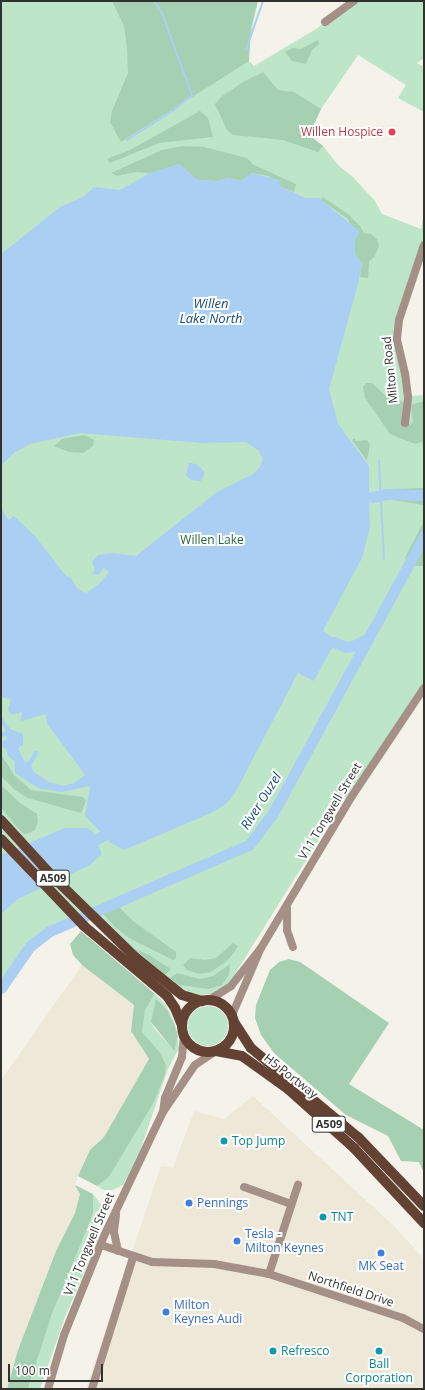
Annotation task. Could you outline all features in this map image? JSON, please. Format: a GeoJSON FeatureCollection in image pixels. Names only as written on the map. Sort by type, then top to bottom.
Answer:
{"type":"FeatureCollection","features":[{"type":"Feature","properties":{"kind":"main road","name":"A509"},"geometry":{"type":"LineString","coordinates":[[1,820],[157,982]]}},
{"type":"Feature","properties":{"kind":"main road","name":"A509"},"geometry":{"type":"LineString","coordinates":[[1,838],[57,900],[99,939],[170,993],[190,999],[222,1004],[233,1019]]}},
{"type":"Feature","properties":{"kind":"main road","name":"A509"},"geometry":{"type":"LineString","coordinates":[[170,993],[183,1029],[195,1048],[215,1051]]}},
{"type":"Feature","properties":{"kind":"main road"},"geometry":{"type":"LineString","coordinates":[[183,1029],[188,1010],[206,1001]]}},
{"type":"Feature","properties":{"kind":"main road"},"geometry":{"type":"LineString","coordinates":[[215,1051],[230,1040],[233,1019]]}},
{"type":"Feature","properties":{"kind":"main road","name":"H5 Portway"},"geometry":{"type":"LineString","coordinates":[[233,1019],[251,1048],[358,1138],[424,1206]]}},
{"type":"Feature","properties":{"kind":"main road","name":"H5 Portway"},"geometry":{"type":"LineString","coordinates":[[215,1051],[242,1056],[288,1089],[354,1148],[424,1223]]}},
{"type":"Feature","properties":{"kind":"street"},"geometry":{"type":"LineString","coordinates":[[325,22],[354,1]]}},
{"type":"Feature","properties":{"kind":"street","name":"Milton Road"},"geometry":{"type":"LineString","coordinates":[[405,423],[408,397],[406,374],[397,339],[400,320],[424,245]]}},
{"type":"Feature","properties":{"kind":"street","name":"V11 Tongwell Street"},"geometry":{"type":"LineString","coordinates":[[206,1001],[232,986],[261,948],[352,796],[424,688]]}},
{"type":"Feature","properties":{"kind":"street"},"geometry":{"type":"LineString","coordinates":[[287,906],[287,930],[293,947]]}},
{"type":"Feature","properties":{"kind":"street","name":"V11 Tongwell Street"},"geometry":{"type":"LineString","coordinates":[[233,1019],[261,948]]}},
{"type":"Feature","properties":{"kind":"street","name":"V11 Tongwell Street"},"geometry":{"type":"LineString","coordinates":[[163,1112],[165,1098],[178,1070],[182,1057],[183,1029]]}},
{"type":"Feature","properties":{"kind":"street","name":"V11 Tongwell Street"},"geometry":{"type":"LineString","coordinates":[[48,1389],[64,1335],[101,1245],[117,1207],[163,1112],[195,1065],[215,1051]]}},
{"type":"Feature","properties":{"kind":"street"},"geometry":{"type":"LineString","coordinates":[[269,1274],[298,1185]]}},
{"type":"Feature","properties":{"kind":"street"},"geometry":{"type":"LineString","coordinates":[[244,1187],[291,1204]]}},
{"type":"Feature","properties":{"kind":"street"},"geometry":{"type":"LineString","coordinates":[[117,1207],[114,1232],[118,1252]]}},
{"type":"Feature","properties":{"kind":"street","name":"Northfield Drive"},"geometry":{"type":"LineString","coordinates":[[101,1245],[133,1257],[152,1262],[224,1265],[269,1274],[402,1318],[424,1329]]}},
{"type":"Feature","properties":{"kind":"street"},"geometry":{"type":"LineString","coordinates":[[92,1389],[133,1257]]}},
{"type":"Feature","properties":{"kind":"shaded area"},"geometry":{"type":"Polygon","coordinates":[[[82,965],[134,1005],[131,1031],[149,1059],[104,1137],[90,1150],[78,1176],[75,1185],[80,1194],[75,1213],[56,1251],[18,1350],[7,1389],[1,1389],[1,1080],[82,965]]]}},
{"type":"Feature","properties":{"kind":"shaded area"},"geometry":{"type":"Polygon","coordinates":[[[253,1096],[396,1228],[424,1259],[424,1389],[86,1389],[161,1166],[173,1168],[194,1111],[224,1119],[253,1096]]]}},
{"type":"Feature","properties":{"kind":"green space","name":"Willen Lake"},"geometry":{"type":"Polygon","coordinates":[[[1,1],[258,1],[248,47],[249,61],[254,66],[316,29],[354,1],[424,1],[424,58],[417,63],[424,67],[424,112],[398,98],[406,85],[358,55],[321,109],[309,135],[323,146],[338,165],[353,177],[375,201],[382,214],[421,229],[424,212],[424,245],[397,339],[410,396],[424,395],[424,683],[340,806],[233,977],[227,985],[212,994],[199,995],[183,990],[89,913],[50,931],[30,946],[1,988],[1,1]]]}},
{"type":"Feature","properties":{"kind":"green space"},"geometry":{"type":"Polygon","coordinates":[[[112,1],[258,1],[251,27],[249,61],[121,142],[110,122],[112,111],[128,73],[127,48],[124,26],[112,1]]]}},
{"type":"Feature","properties":{"kind":"green space"},"geometry":{"type":"Polygon","coordinates":[[[318,40],[319,44],[312,50],[306,64],[292,61],[285,52],[293,48],[301,49],[318,40]]]}},
{"type":"Feature","properties":{"kind":"green space"},"geometry":{"type":"Polygon","coordinates":[[[263,72],[278,90],[294,92],[321,109],[309,135],[323,146],[318,152],[283,140],[233,135],[227,130],[215,104],[221,97],[243,82],[263,72]]]}},
{"type":"Feature","properties":{"kind":"green space"},"geometry":{"type":"Polygon","coordinates":[[[200,111],[208,118],[213,137],[159,143],[110,163],[107,159],[130,150],[200,111]]]}},
{"type":"Feature","properties":{"kind":"green space"},"geometry":{"type":"Polygon","coordinates":[[[183,146],[204,147],[247,158],[254,165],[296,184],[294,192],[281,187],[269,176],[251,173],[241,181],[227,178],[218,181],[197,180],[179,164],[150,173],[136,172],[117,176],[111,173],[162,150],[183,146]]]}},
{"type":"Feature","properties":{"kind":"green space"},"geometry":{"type":"Polygon","coordinates":[[[323,197],[348,214],[360,226],[364,233],[371,234],[377,239],[379,246],[375,256],[369,262],[368,278],[360,277],[362,264],[355,254],[355,240],[348,219],[321,200],[323,197]]]}},
{"type":"Feature","properties":{"kind":"green space"},"geometry":{"type":"Polygon","coordinates":[[[366,383],[372,383],[386,396],[396,397],[406,405],[406,422],[410,425],[413,422],[411,405],[424,401],[424,441],[415,444],[390,434],[365,398],[363,387],[366,383]]]}},
{"type":"Feature","properties":{"kind":"green space"},"geometry":{"type":"Polygon","coordinates":[[[85,435],[94,440],[93,446],[83,453],[69,452],[54,446],[62,439],[85,435]]]}},
{"type":"Feature","properties":{"kind":"green space"},"geometry":{"type":"Polygon","coordinates":[[[354,438],[357,441],[367,440],[370,445],[367,461],[352,440],[354,438]]]}},
{"type":"Feature","properties":{"kind":"green space"},"geometry":{"type":"Polygon","coordinates":[[[424,488],[424,505],[392,500],[389,497],[391,489],[424,488]]]}},
{"type":"Feature","properties":{"kind":"green space"},"geometry":{"type":"Polygon","coordinates":[[[424,521],[424,566],[416,566],[405,558],[424,521]]]}},
{"type":"Feature","properties":{"kind":"green space"},"geometry":{"type":"Polygon","coordinates":[[[1,754],[14,775],[31,790],[83,797],[86,801],[81,813],[28,798],[15,790],[1,776],[1,754]]]}},
{"type":"Feature","properties":{"kind":"green space"},"geometry":{"type":"Polygon","coordinates":[[[1,785],[20,803],[37,814],[38,822],[35,830],[24,834],[1,807],[1,785]]]}},
{"type":"Feature","properties":{"kind":"green space"},"geometry":{"type":"Polygon","coordinates":[[[119,907],[133,921],[176,952],[176,958],[173,960],[129,938],[115,927],[103,914],[119,907]]]}},
{"type":"Feature","properties":{"kind":"green space"},"geometry":{"type":"Polygon","coordinates":[[[81,931],[155,994],[145,1010],[142,1032],[161,1054],[166,1065],[165,1074],[154,1102],[109,1177],[97,1186],[78,1176],[90,1150],[104,1137],[149,1059],[131,1031],[134,1005],[82,965],[73,955],[70,944],[81,931]]]}},
{"type":"Feature","properties":{"kind":"green space"},"geometry":{"type":"Polygon","coordinates":[[[233,943],[238,946],[235,951],[227,961],[211,972],[199,974],[187,970],[183,965],[190,958],[205,960],[216,958],[233,943]]]}},
{"type":"Feature","properties":{"kind":"green space"},"geometry":{"type":"Polygon","coordinates":[[[135,949],[149,955],[171,969],[165,975],[135,949]]]}},
{"type":"Feature","properties":{"kind":"green space"},"geometry":{"type":"Polygon","coordinates":[[[289,959],[300,962],[389,1023],[349,1084],[424,1130],[424,1173],[419,1162],[401,1161],[388,1136],[346,1115],[274,1053],[261,1035],[255,1018],[256,1005],[270,970],[279,962],[289,959]]]}},
{"type":"Feature","properties":{"kind":"green space"},"geometry":{"type":"Polygon","coordinates":[[[230,964],[229,975],[222,985],[209,989],[179,985],[170,978],[177,973],[200,979],[213,976],[230,964]]]}},
{"type":"Feature","properties":{"kind":"green space"},"geometry":{"type":"Polygon","coordinates":[[[155,994],[166,1005],[175,1024],[179,1048],[168,1069],[139,1154],[123,1185],[112,1190],[104,1190],[97,1186],[109,1177],[154,1101],[164,1059],[142,1032],[141,1022],[145,1010],[155,994]],[[155,1012],[151,1022],[154,1028],[174,1051],[155,1012]]]}},
{"type":"Feature","properties":{"kind":"green space"},"geometry":{"type":"Polygon","coordinates":[[[156,999],[167,1010],[174,1024],[178,1036],[174,1051],[151,1022],[156,999]]]}},
{"type":"Feature","properties":{"kind":"green space"},"geometry":{"type":"Polygon","coordinates":[[[212,1006],[219,1009],[225,1015],[228,1026],[227,1034],[219,1043],[212,1046],[204,1046],[197,1043],[189,1034],[188,1022],[191,1015],[200,1007],[212,1006]]]}},
{"type":"Feature","properties":{"kind":"green space"},"geometry":{"type":"Polygon","coordinates":[[[75,1185],[93,1194],[93,1213],[52,1314],[28,1389],[7,1389],[18,1350],[56,1251],[75,1213],[80,1194],[75,1185]]]}},
{"type":"Feature","properties":{"kind":"green space"},"geometry":{"type":"Polygon","coordinates":[[[93,1194],[102,1206],[103,1221],[99,1238],[65,1317],[40,1389],[28,1389],[52,1314],[93,1213],[93,1194]]]}},
{"type":"Feature","properties":{"kind":"water","name":"Willen Lake North"},"geometry":{"type":"Polygon","coordinates":[[[179,164],[198,180],[218,181],[227,178],[241,181],[251,173],[279,180],[281,187],[306,198],[319,198],[360,232],[355,240],[355,254],[362,264],[358,284],[329,389],[338,424],[369,466],[369,496],[372,497],[369,501],[370,527],[362,558],[323,631],[336,640],[314,681],[298,673],[235,793],[226,804],[211,813],[124,850],[111,843],[85,816],[90,786],[62,792],[38,788],[15,773],[15,762],[8,756],[6,749],[1,746],[1,742],[7,739],[6,736],[1,737],[1,730],[4,733],[6,730],[1,723],[1,716],[10,729],[23,734],[23,745],[18,748],[25,763],[29,761],[35,750],[39,752],[31,766],[34,772],[49,782],[64,786],[74,783],[85,775],[47,723],[46,714],[21,721],[22,712],[12,715],[8,710],[11,699],[1,697],[1,508],[9,520],[14,516],[35,536],[66,576],[71,578],[77,588],[86,593],[100,583],[109,572],[104,568],[98,575],[92,574],[95,569],[92,562],[98,555],[112,553],[136,556],[217,492],[253,474],[260,467],[263,459],[259,451],[246,442],[202,443],[80,433],[30,444],[14,453],[1,466],[1,254],[60,207],[83,197],[94,187],[120,190],[150,173],[179,164]]]}},
{"type":"Feature","properties":{"kind":"water"},"geometry":{"type":"Polygon","coordinates":[[[189,463],[196,464],[205,472],[201,481],[191,480],[186,475],[189,463]]]}},
{"type":"Feature","properties":{"kind":"water"},"geometry":{"type":"Polygon","coordinates":[[[65,828],[87,828],[93,832],[102,854],[90,865],[18,899],[1,914],[1,855],[65,828]]]}},
{"type":"Feature","properties":{"kind":"waterway"},"geometry":{"type":"LineString","coordinates":[[127,140],[174,110],[192,95],[162,13],[154,1]]}},
{"type":"Feature","properties":{"kind":"waterway"},"geometry":{"type":"LineString","coordinates":[[246,50],[263,1]]}},
{"type":"Feature","properties":{"kind":"waterway"},"geometry":{"type":"LineString","coordinates":[[379,461],[384,560]]}},
{"type":"Feature","properties":{"kind":"waterway"},"geometry":{"type":"LineString","coordinates":[[372,497],[388,494],[424,495]]}},
{"type":"Feature","properties":{"kind":"waterway","name":"River Ouzel"},"geometry":{"type":"LineString","coordinates":[[1,988],[30,946],[50,931],[249,845],[272,815],[424,536]]}},
{"type":"Feature","properties":{"kind":"waterway"},"geometry":{"type":"LineString","coordinates":[[334,642],[345,647],[353,646],[367,639]]}},
{"type":"Feature","properties":{"kind":"waterway"},"geometry":{"type":"LineString","coordinates":[[97,839],[104,835]]}},
{"type":"Feature","properties":{"kind":"place","name":"Willen Hospice"},"geometry":{"type":"Point","coordinates":[392,132]}},
{"type":"Feature","properties":{"kind":"place","name":"Top Jump"},"geometry":{"type":"Point","coordinates":[224,1141]}},
{"type":"Feature","properties":{"kind":"place","name":"Pennings"},"geometry":{"type":"Point","coordinates":[189,1203]}},
{"type":"Feature","properties":{"kind":"place","name":"TNT"},"geometry":{"type":"Point","coordinates":[323,1217]}},
{"type":"Feature","properties":{"kind":"place","name":"Tesla - Milton Keynes"},"geometry":{"type":"Point","coordinates":[237,1241]}},
{"type":"Feature","properties":{"kind":"place","name":"MK Seat"},"geometry":{"type":"Point","coordinates":[381,1253]}},
{"type":"Feature","properties":{"kind":"place","name":"Milton Keynes Audi"},"geometry":{"type":"Point","coordinates":[166,1312]}},
{"type":"Feature","properties":{"kind":"place","name":"Refresco"},"geometry":{"type":"Point","coordinates":[273,1351]}},
{"type":"Feature","properties":{"kind":"place","name":"Ball Corporation"},"geometry":{"type":"Point","coordinates":[379,1351]}}]}
